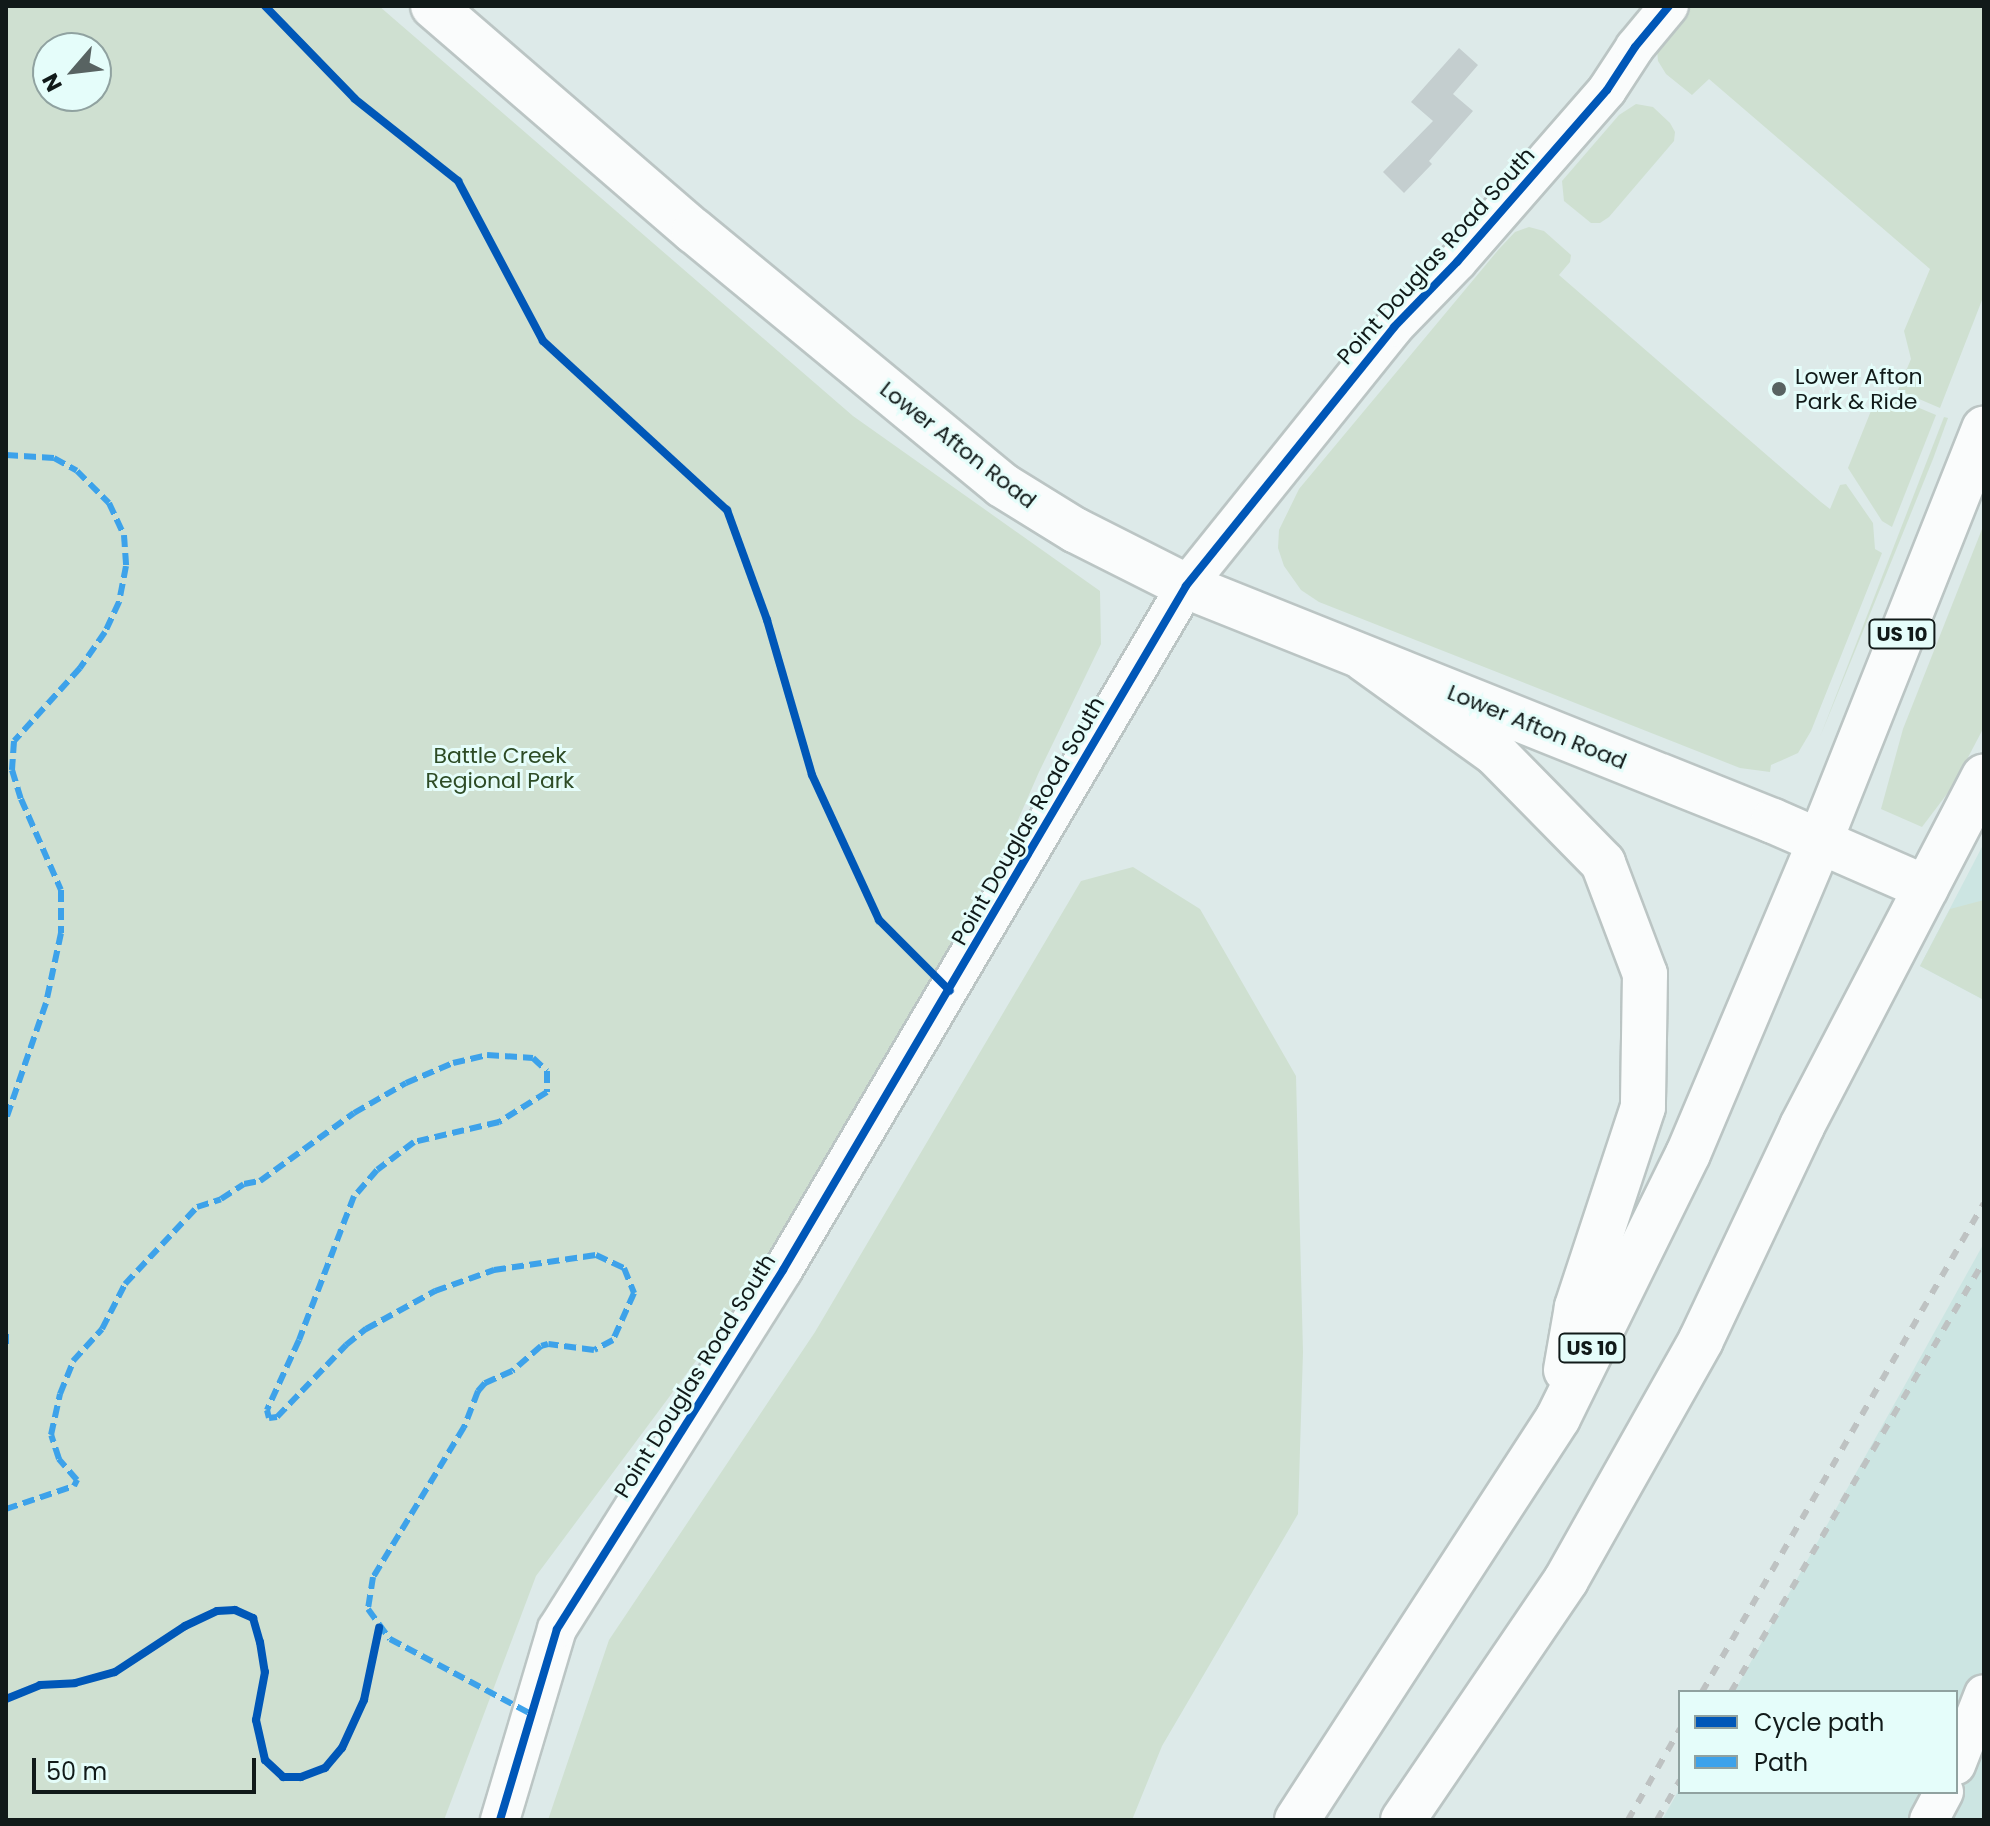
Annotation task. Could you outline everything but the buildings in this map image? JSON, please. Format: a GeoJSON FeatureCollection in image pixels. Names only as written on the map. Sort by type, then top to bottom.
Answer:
{"type":"FeatureCollection","features":[{"type":"Feature","properties":{"kind":"main road","name":"Lower Afton Road"},"geometry":{"type":"LineString","coordinates":[[433,6],[694,231],[1002,485],[1120,555],[1186,586],[1820,841],[1926,888]]}},
{"type":"Feature","properties":{"kind":"main road","name":"US 10"},"geometry":{"type":"LineString","coordinates":[[1297,1820],[1558,1418],[1688,1154],[1820,841],[1984,428]]}},
{"type":"Feature","properties":{"kind":"main road"},"geometry":{"type":"LineString","coordinates":[[1364,659],[1496,754],[1603,863],[1645,974],[1643,1107],[1577,1307],[1558,1418]]}},
{"type":"Feature","properties":{"kind":"main road"},"geometry":{"type":"LineString","coordinates":[[1403,1820],[1566,1580],[1701,1340],[1802,1126],[1984,776]]}},
{"type":"Feature","properties":{"kind":"street","name":"Point Douglas Road South"},"geometry":{"type":"LineString","coordinates":[[500,1820],[557,1629],[783,1270],[1186,586],[1394,327],[1457,262],[1607,90],[1635,47],[1669,6]]}},
{"type":"Feature","properties":{"kind":"street"},"geometry":{"type":"LineString","coordinates":[[1958,1760],[1984,1694]]}},
{"type":"Feature","properties":{"kind":"street"},"geometry":{"type":"LineString","coordinates":[[1929,1820],[1943,1794]]}},
{"type":"Feature","properties":{"kind":"shaded area"},"geometry":{"type":"Polygon","coordinates":[[[1984,843],[1984,1000],[1920,966],[1984,843]]]}},
{"type":"Feature","properties":{"kind":"shaded area"},"geometry":{"type":"Polygon","coordinates":[[[1984,1243],[1984,1820],[1662,1820],[1678,1792],[1678,1794],[1958,1794],[1958,1690],[1735,1690],[1984,1243]]]}},
{"type":"Feature","properties":{"kind":"green space","name":"Battle Creek Regional Park"},"geometry":{"type":"Polygon","coordinates":[[[6,6],[379,6],[853,416],[1100,591],[1101,644],[1039,772],[902,1084],[536,1576],[444,1820],[6,1820],[6,6]]]}},
{"type":"Feature","properties":{"kind":"green space"},"geometry":{"type":"Polygon","coordinates":[[[1690,6],[1984,6],[1984,295],[1940,408],[1898,390],[1911,359],[1904,331],[1930,269],[1709,79],[1692,95],[1666,74],[1658,61],[1657,50],[1690,6]]]}},
{"type":"Feature","properties":{"kind":"green space"},"geometry":{"type":"Polygon","coordinates":[[[1636,104],[1653,107],[1670,123],[1675,132],[1674,141],[1609,217],[1600,223],[1591,223],[1564,201],[1562,181],[1619,115],[1636,104]]]}},
{"type":"Feature","properties":{"kind":"green space"},"geometry":{"type":"Polygon","coordinates":[[[1529,227],[1544,231],[1571,255],[1570,262],[1559,275],[1821,502],[1830,509],[1840,485],[1846,484],[1873,523],[1875,549],[1882,553],[1811,731],[1798,753],[1771,765],[1770,772],[1740,768],[1319,602],[1301,590],[1284,566],[1278,548],[1279,530],[1299,489],[1499,249],[1515,232],[1529,227]]]}},
{"type":"Feature","properties":{"kind":"green space"},"geometry":{"type":"Polygon","coordinates":[[[1879,391],[1936,415],[1892,527],[1882,521],[1848,468],[1879,391]]]}},
{"type":"Feature","properties":{"kind":"green space"},"geometry":{"type":"Polygon","coordinates":[[[1944,417],[1948,418],[1933,459],[1820,737],[1944,417]]]}},
{"type":"Feature","properties":{"kind":"green space"},"geometry":{"type":"Polygon","coordinates":[[[1984,524],[1984,727],[1953,786],[1922,827],[1881,809],[1903,729],[1984,524]]]}},
{"type":"Feature","properties":{"kind":"green space"},"geometry":{"type":"Polygon","coordinates":[[[1133,867],[1200,909],[1296,1076],[1303,1352],[1298,1514],[1162,1746],[1132,1820],[548,1820],[609,1640],[815,1332],[1081,881],[1133,867]]]}},
{"type":"Feature","properties":{"kind":"green space"},"geometry":{"type":"Polygon","coordinates":[[[1984,900],[1984,1000],[1920,966],[1950,909],[1984,900]]]}},
{"type":"Feature","properties":{"kind":"railway"},"geometry":{"type":"LineString","coordinates":[[1703,1690],[1984,1203]]}},
{"type":"Feature","properties":{"kind":"railway"},"geometry":{"type":"LineString","coordinates":[[1732,1690],[1984,1261]]}},
{"type":"Feature","properties":{"kind":"railway"},"geometry":{"type":"LineString","coordinates":[[1628,1820],[1678,1732]]}},
{"type":"Feature","properties":{"kind":"railway"},"geometry":{"type":"LineString","coordinates":[[1657,1820],[1678,1783]]}},
{"type":"Feature","properties":{"kind":"marked path"},"geometry":{"type":"LineString","coordinates":[[6,455],[54,458],[77,471],[109,503],[124,535],[126,566],[119,602],[105,632],[80,668],[14,741],[12,770],[21,799],[61,890],[61,933],[46,1003],[6,1119]]}},
{"type":"Feature","properties":{"kind":"marked path"},"geometry":{"type":"LineString","coordinates":[[6,1509],[74,1486],[77,1480],[59,1459],[51,1435],[60,1394],[73,1361],[102,1329],[125,1284],[197,1207],[221,1199],[244,1184],[260,1181],[354,1113],[406,1083],[453,1063],[487,1055],[533,1058],[547,1071],[547,1092],[499,1122],[414,1142],[377,1170],[354,1196],[299,1340],[267,1410],[269,1418],[277,1417],[346,1345],[366,1329],[435,1291],[494,1270],[596,1255],[624,1268],[634,1293],[613,1340],[594,1350],[548,1344],[541,1346],[512,1371],[485,1383],[478,1391],[464,1427],[373,1577],[368,1609],[390,1639],[531,1714]]}},
{"type":"Feature","properties":{"kind":"marked path"},"geometry":{"type":"LineString","coordinates":[[6,1334],[6,1344]]}},
{"type":"Feature","properties":{"kind":"cycle path"},"geometry":{"type":"LineString","coordinates":[[265,6],[355,99],[458,181],[543,341],[727,510],[767,620],[812,775],[879,920],[950,991]]}},
{"type":"Feature","properties":{"kind":"cycle path"},"geometry":{"type":"LineString","coordinates":[[500,1820],[557,1629],[783,1270],[1186,586],[1394,327],[1457,262],[1607,90],[1635,47],[1669,6]]}},
{"type":"Feature","properties":{"kind":"cycle path"},"geometry":{"type":"LineString","coordinates":[[6,1699],[40,1685],[75,1683],[115,1672],[185,1626],[217,1611],[235,1610],[253,1618],[260,1642],[265,1672],[256,1720],[265,1760],[283,1777],[301,1777],[325,1768],[342,1748],[364,1700],[379,1628]]}},
{"type":"Feature","properties":{"kind":"place","name":"Lower Afton Park & Ride"},"geometry":{"type":"Point","coordinates":[1779,389]}}]}
